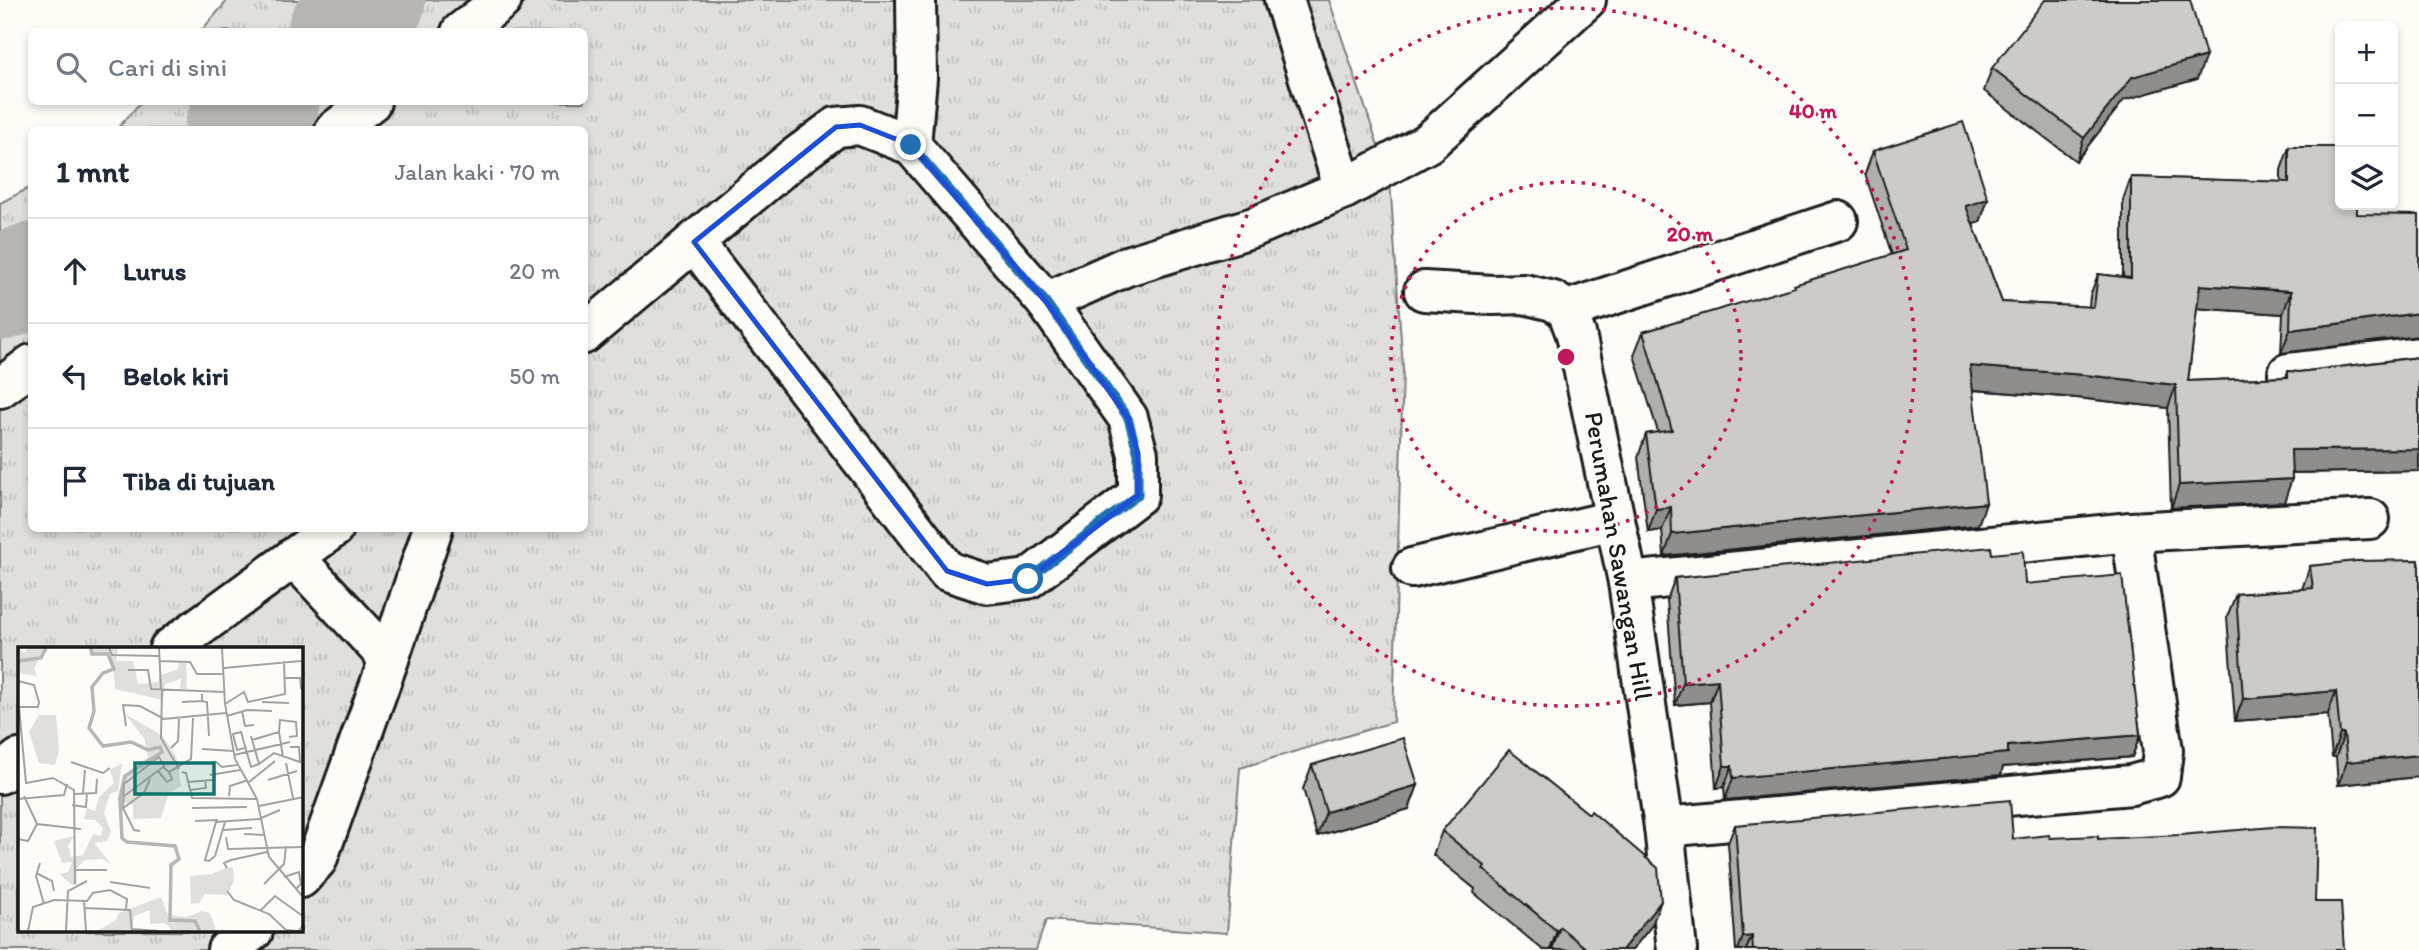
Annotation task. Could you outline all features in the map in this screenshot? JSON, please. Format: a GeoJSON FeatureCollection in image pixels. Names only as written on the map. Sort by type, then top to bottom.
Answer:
{"type":"FeatureCollection","features":[{"type":"Feature","properties":{"kind":"street"},"geometry":{"type":"LineString","coordinates":[[466,28],[502,0]]}},
{"type":"Feature","properties":{"kind":"street"},"geometry":{"type":"LineString","coordinates":[[911,145],[918,78],[916,0]]}},
{"type":"Feature","properties":{"kind":"street"},"geometry":{"type":"LineString","coordinates":[[1284,0],[1345,189]]}},
{"type":"Feature","properties":{"kind":"street"},"geometry":{"type":"LineString","coordinates":[[1046,302],[1127,266],[1254,227],[1345,189],[1427,143],[1586,0]]}},
{"type":"Feature","properties":{"kind":"street"},"geometry":{"type":"LineString","coordinates":[[340,126],[367,105]]}},
{"type":"Feature","properties":{"kind":"street"},"geometry":{"type":"LineString","coordinates":[[588,331],[793,159],[836,127],[860,125],[911,145],[1046,302],[1128,418],[1138,454],[1138,495],[1028,579],[987,584],[947,571],[694,242]]}},
{"type":"Feature","properties":{"kind":"street"},"geometry":{"type":"LineString","coordinates":[[1424,291],[1524,294],[1553,301],[1567,310],[1838,221]]}},
{"type":"Feature","properties":{"kind":"street","name":"Perumahan Sawangan Hill"},"geometry":{"type":"LineString","coordinates":[[1567,310],[1586,373],[1614,520],[1629,582],[1664,827],[1676,950]]}},
{"type":"Feature","properties":{"kind":"street"},"geometry":{"type":"LineString","coordinates":[[2288,373],[2419,357]]}},
{"type":"Feature","properties":{"kind":"street"},"geometry":{"type":"LineString","coordinates":[[0,388],[28,367]]}},
{"type":"Feature","properties":{"kind":"street"},"geometry":{"type":"LineString","coordinates":[[1629,582],[2131,532],[2370,519]]}},
{"type":"Feature","properties":{"kind":"street"},"geometry":{"type":"LineString","coordinates":[[1412,568],[1614,520]]}},
{"type":"Feature","properties":{"kind":"street"},"geometry":{"type":"LineString","coordinates":[[172,647],[328,532]]}},
{"type":"Feature","properties":{"kind":"street"},"geometry":{"type":"LineString","coordinates":[[303,876],[317,860],[432,532]]}},
{"type":"Feature","properties":{"kind":"street"},"geometry":{"type":"LineString","coordinates":[[1664,827],[2131,785],[2160,777],[2163,751],[2131,532]]}},
{"type":"Feature","properties":{"kind":"street"},"geometry":{"type":"LineString","coordinates":[[294,557],[389,659]]}},
{"type":"Feature","properties":{"kind":"street"},"geometry":{"type":"LineString","coordinates":[[0,774],[18,760]]}},
{"type":"Feature","properties":{"kind":"street"},"geometry":{"type":"LineString","coordinates":[[227,950],[252,932]]}},
{"type":"Feature","properties":{"kind":"highlighted area"},"geometry":{"type":"Polygon","coordinates":[[[860,125],[911,145],[1046,302],[1128,418],[1138,454],[1138,495],[1028,579],[987,584],[947,571],[694,242],[836,127],[860,125]]]}},
{"type":"Feature","properties":{"kind":"green space"},"geometry":{"type":"Polygon","coordinates":[[[228,0],[1329,0],[1390,181],[1403,369],[1393,722],[1240,768],[1227,933],[1046,920],[1036,950],[0,950],[0,203],[28,189],[28,532],[588,532],[588,126],[120,126],[138,105],[588,105],[588,28],[204,28],[228,0]]]}},
{"type":"Feature","properties":{"kind":"building"},"geometry":{"type":"Polygon","coordinates":[[[2045,0],[2190,0],[2206,56],[2132,77],[2084,138],[1992,68],[2045,0]]]}},
{"type":"Feature","properties":{"kind":"building"},"geometry":{"type":"Polygon","coordinates":[[[1963,122],[1988,199],[1966,206],[2002,302],[2094,307],[2098,274],[2131,278],[2131,177],[2289,182],[2289,147],[2335,147],[2335,210],[2357,210],[2357,214],[2419,215],[2419,313],[2290,330],[2291,291],[2200,285],[2188,381],[2288,377],[2288,371],[2299,372],[2419,357],[2419,449],[2291,450],[2292,479],[2179,485],[2176,385],[1970,366],[1986,503],[1672,534],[1671,507],[1656,509],[1646,434],[1672,430],[1643,332],[1795,287],[1794,285],[1906,250],[1873,151],[1963,122]]]}},
{"type":"Feature","properties":{"kind":"building"},"geometry":{"type":"Polygon","coordinates":[[[1991,547],[1992,554],[2023,551],[2025,584],[2122,575],[2140,735],[2008,746],[2008,753],[1733,778],[1732,766],[1724,766],[1718,680],[1683,683],[1675,578],[1991,547]]]}},
{"type":"Feature","properties":{"kind":"building"},"geometry":{"type":"Polygon","coordinates":[[[2419,560],[2419,755],[2347,762],[2344,734],[2340,734],[2336,691],[2243,699],[2236,594],[2313,588],[2310,566],[2356,561],[2419,560]]]}},
{"type":"Feature","properties":{"kind":"building"},"geometry":{"type":"Polygon","coordinates":[[[1403,738],[1418,785],[1326,812],[1312,765],[1403,738]]]}},
{"type":"Feature","properties":{"kind":"building"},"geometry":{"type":"Polygon","coordinates":[[[1509,750],[1589,814],[1591,811],[1658,868],[1661,901],[1622,950],[1588,950],[1560,927],[1557,931],[1442,831],[1509,750]]]}},
{"type":"Feature","properties":{"kind":"building"},"geometry":{"type":"Polygon","coordinates":[[[2010,800],[2013,839],[2049,835],[2050,838],[2098,836],[2098,839],[2273,827],[2317,828],[2315,902],[2341,902],[2344,950],[1753,950],[1752,936],[1743,937],[1735,825],[2010,800]]]}},
{"type":"Feature","properties":{"kind":"waterway"},"geometry":{"type":"LineString","coordinates":[[344,28],[373,0]]}},
{"type":"Feature","properties":{"kind":"waterway"},"geometry":{"type":"LineString","coordinates":[[241,126],[264,105]]}},
{"type":"Feature","properties":{"kind":"waterway"},"geometry":{"type":"LineString","coordinates":[[0,288],[28,277]]}},
{"type":"Feature","properties":{"kind":"route"},"geometry":{"type":"LineString","coordinates":[[911,145],[1046,302],[1128,418],[1138,454],[1138,495],[1028,579]]}}]}
